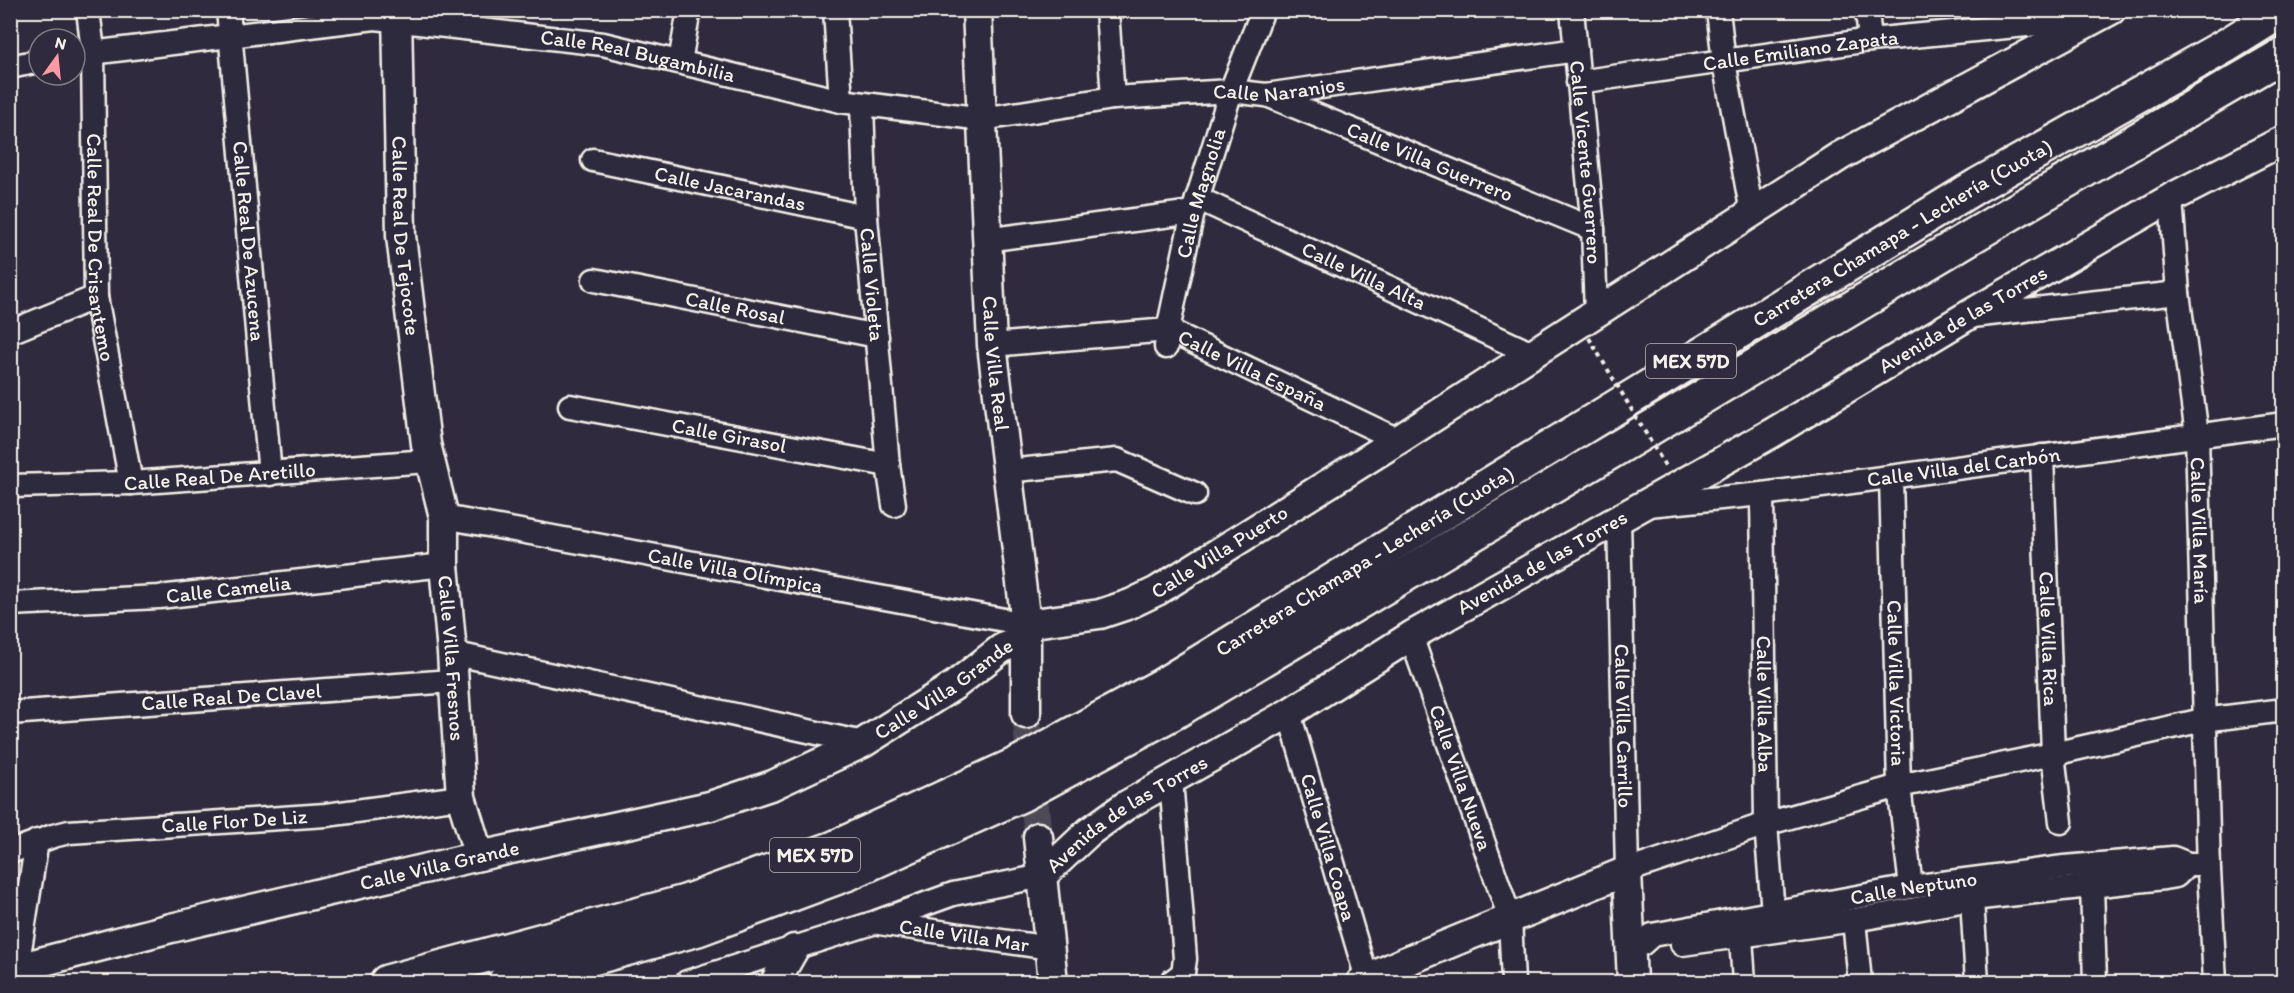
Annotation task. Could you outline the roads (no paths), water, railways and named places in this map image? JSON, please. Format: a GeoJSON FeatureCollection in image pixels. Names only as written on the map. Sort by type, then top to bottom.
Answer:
{"type":"FeatureCollection","features":[{"type":"Feature","properties":{"kind":"highway","name":"Carretera Chamapa - Lechería (Cuota)"},"geometry":{"type":"LineString","coordinates":[[387,982],[685,902],[834,848],[1017,764],[1161,686],[1978,185],[2227,45],[2283,10]]}},
{"type":"Feature","properties":{"kind":"highway","name":"Carretera Chamapa - Lechería (Cuota)"},"geometry":{"type":"LineString","coordinates":[[505,982],[698,929],[849,873],[1022,795],[1178,711],[1986,228],[2283,54]]}},
{"type":"Feature","properties":{"kind":"street","name":"Calle Real De Crisantemo"},"geometry":{"type":"LineString","coordinates":[[86,27],[88,10]]}},
{"type":"Feature","properties":{"kind":"street","name":"Calle Real De Azucena"},"geometry":{"type":"LineString","coordinates":[[228,10],[270,474]]}},
{"type":"Feature","properties":{"kind":"street"},"geometry":{"type":"LineString","coordinates":[[680,62],[689,10]]}},
{"type":"Feature","properties":{"kind":"street","name":"Calle Violeta"},"geometry":{"type":"LineString","coordinates":[[835,10],[852,103],[866,216],[888,465],[894,505]]}},
{"type":"Feature","properties":{"kind":"street","name":"Calle Villa Real"},"geometry":{"type":"LineString","coordinates":[[977,10],[992,345],[1026,630],[1026,714]]}},
{"type":"Feature","properties":{"kind":"street"},"geometry":{"type":"LineString","coordinates":[[1107,10],[1113,98]]}},
{"type":"Feature","properties":{"kind":"street","name":"Calle Magnolia"},"geometry":{"type":"LineString","coordinates":[[1167,339],[1195,205],[1231,91],[1263,10]]}},
{"type":"Feature","properties":{"kind":"street","name":"Calle Vicente Guerrero"},"geometry":{"type":"LineString","coordinates":[[1572,10],[1593,229],[1592,326]]}},
{"type":"Feature","properties":{"kind":"street"},"geometry":{"type":"LineString","coordinates":[[1718,10],[1724,62],[1752,213],[1840,156],[2104,15]]}},
{"type":"Feature","properties":{"kind":"street"},"geometry":{"type":"LineString","coordinates":[[1867,10],[1870,39]]}},
{"type":"Feature","properties":{"kind":"street","name":"Calle Real Bugambilia"},"geometry":{"type":"LineString","coordinates":[[87,53],[386,15],[603,44],[852,103],[983,119]]}},
{"type":"Feature","properties":{"kind":"street","name":"Calle Real De Tejocote"},"geometry":{"type":"LineString","coordinates":[[386,15],[401,236],[428,461]]}},
{"type":"Feature","properties":{"kind":"street","name":"Calle Emiliano Zapata"},"geometry":{"type":"LineString","coordinates":[[1578,82],[2014,18],[2104,15]]}},
{"type":"Feature","properties":{"kind":"street","name":"Calle Naranjos"},"geometry":{"type":"LineString","coordinates":[[983,119],[1113,98],[1231,91],[1266,95],[1576,50]]}},
{"type":"Feature","properties":{"kind":"street"},"geometry":{"type":"LineString","coordinates":[[10,67],[27,63]]}},
{"type":"Feature","properties":{"kind":"street","name":"Calle Real De Crisantemo"},"geometry":{"type":"LineString","coordinates":[[86,87],[96,297],[130,483]]}},
{"type":"Feature","properties":{"kind":"street","name":"Calle Villa Guerrero"},"geometry":{"type":"LineString","coordinates":[[1266,95],[1593,229]]}},
{"type":"Feature","properties":{"kind":"street","name":"Avenida de las Torres"},"geometry":{"type":"LineString","coordinates":[[687,982],[876,922],[953,894],[1042,876],[1089,832],[1125,806],[1288,713],[1411,636],[1772,433],[1967,316],[2171,198],[2283,140]]}},
{"type":"Feature","properties":{"kind":"street","name":"Calle Jacarandas"},"geometry":{"type":"LineString","coordinates":[[593,160],[866,216]]}},
{"type":"Feature","properties":{"kind":"street","name":"Calle Villa María"},"geometry":{"type":"LineString","coordinates":[[2171,198],[2178,293],[2197,435],[2204,720],[2198,864],[2215,982]]}},
{"type":"Feature","properties":{"kind":"street"},"geometry":{"type":"LineString","coordinates":[[986,240],[1195,205]]}},
{"type":"Feature","properties":{"kind":"street","name":"Calle Villa Alta"},"geometry":{"type":"LineString","coordinates":[[1195,205],[1532,354]]}},
{"type":"Feature","properties":{"kind":"street","name":"Calle Villa Puerto"},"geometry":{"type":"LineString","coordinates":[[1026,630],[1100,614],[1157,591],[1532,354],[1592,326],[1752,213]]}},
{"type":"Feature","properties":{"kind":"street","name":"Calle Rosal"},"geometry":{"type":"LineString","coordinates":[[594,280],[877,336]]}},
{"type":"Feature","properties":{"kind":"street"},"geometry":{"type":"LineString","coordinates":[[1967,316],[2178,293]]}},
{"type":"Feature","properties":{"kind":"street"},"geometry":{"type":"LineString","coordinates":[[10,333],[96,297]]}},
{"type":"Feature","properties":{"kind":"street","name":"Calle Villa España"},"geometry":{"type":"LineString","coordinates":[[992,345],[1167,339],[1398,440]]}},
{"type":"Feature","properties":{"kind":"street","name":"Calle Girasol"},"geometry":{"type":"LineString","coordinates":[[570,406],[888,465]]}},
{"type":"Feature","properties":{"kind":"street","name":"Calle Villa del Carbón"},"geometry":{"type":"LineString","coordinates":[[1631,511],[2283,424]]}},
{"type":"Feature","properties":{"kind":"street","name":"Calle Villa Rica"},"geometry":{"type":"LineString","coordinates":[[2042,456],[2053,754],[2061,822]]}},
{"type":"Feature","properties":{"kind":"street"},"geometry":{"type":"LineString","coordinates":[[1007,471],[1117,460],[1195,494]]}},
{"type":"Feature","properties":{"kind":"street","name":"Calle Real De Aretillo"},"geometry":{"type":"LineString","coordinates":[[10,486],[130,483],[428,461]]}},
{"type":"Feature","properties":{"kind":"street","name":"Calle Villa Fresnos"},"geometry":{"type":"LineString","coordinates":[[428,461],[444,517],[444,566],[461,797],[479,856]]}},
{"type":"Feature","properties":{"kind":"street","name":"Calle Villa Victoria"},"geometry":{"type":"LineString","coordinates":[[1891,477],[1899,786],[1911,887]]}},
{"type":"Feature","properties":{"kind":"street","name":"Calle Villa Alba"},"geometry":{"type":"LineString","coordinates":[[1762,494],[1766,824],[1773,913]]}},
{"type":"Feature","properties":{"kind":"street","name":"Calle Villa Carrillo"},"geometry":{"type":"LineString","coordinates":[[1631,511],[1627,871],[1634,942],[1632,982]]}},
{"type":"Feature","properties":{"kind":"street","name":"Calle Villa Olímpica"},"geometry":{"type":"LineString","coordinates":[[444,517],[1026,630]]}},
{"type":"Feature","properties":{"kind":"street","name":"Calle Camelia"},"geometry":{"type":"LineString","coordinates":[[10,604],[159,597],[444,566]]}},
{"type":"Feature","properties":{"kind":"street","name":"Calle Villa Grande"},"geometry":{"type":"LineString","coordinates":[[14,969],[171,927],[479,856],[710,806],[773,785],[863,743],[955,685],[1026,630]]}},
{"type":"Feature","properties":{"kind":"street","name":"Calle Villa Nueva"},"geometry":{"type":"LineString","coordinates":[[1411,636],[1510,918],[1514,982]]}},
{"type":"Feature","properties":{"kind":"street","name":"Calle Villa Grande"},"geometry":{"type":"LineString","coordinates":[[452,667],[863,743]]}},
{"type":"Feature","properties":{"kind":"street","name":"Calle Real De Clavel"},"geometry":{"type":"LineString","coordinates":[[10,713],[452,667]]}},
{"type":"Feature","properties":{"kind":"street"},"geometry":{"type":"LineString","coordinates":[[1364,981],[1404,972],[1510,918],[1627,871],[1766,824],[1899,786],[2204,720],[2283,710]]}},
{"type":"Feature","properties":{"kind":"street","name":"Calle Villa Coapa"},"geometry":{"type":"LineString","coordinates":[[1288,713],[1364,981]]}},
{"type":"Feature","properties":{"kind":"street"},"geometry":{"type":"LineString","coordinates":[[1171,779],[1185,959],[1177,978]]}},
{"type":"Feature","properties":{"kind":"street","name":"Calle Flor De Liz"},"geometry":{"type":"LineString","coordinates":[[10,852],[69,832],[326,815],[461,797]]}},
{"type":"Feature","properties":{"kind":"street"},"geometry":{"type":"LineString","coordinates":[[1038,837],[1053,982]]}},
{"type":"Feature","properties":{"kind":"street"},"geometry":{"type":"LineString","coordinates":[[14,969],[38,841]]}},
{"type":"Feature","properties":{"kind":"street","name":"Calle Neptuno"},"geometry":{"type":"LineString","coordinates":[[1634,942],[1652,935],[1911,887],[2064,867],[2173,858],[2198,864]]}},
{"type":"Feature","properties":{"kind":"street","name":"Calle Neptuno"},"geometry":{"type":"LineString","coordinates":[[1634,942],[1657,948],[1741,938],[1972,898],[2176,876],[2198,864]]}},
{"type":"Feature","properties":{"kind":"street"},"geometry":{"type":"LineString","coordinates":[[2092,886],[2095,982]]}},
{"type":"Feature","properties":{"kind":"street"},"geometry":{"type":"LineString","coordinates":[[1972,898],[1977,982]]}},
{"type":"Feature","properties":{"kind":"street"},"geometry":{"type":"LineString","coordinates":[[1854,920],[1860,982]]}},
{"type":"Feature","properties":{"kind":"street","name":"Calle Villa Mar"},"geometry":{"type":"LineString","coordinates":[[876,922],[1050,948]]}},
{"type":"Feature","properties":{"kind":"street"},"geometry":{"type":"LineString","coordinates":[[1741,938],[1744,982]]}},
{"type":"Feature","properties":{"kind":"street"},"geometry":{"type":"LineString","coordinates":[[775,982],[794,949]]}},
{"type":"Feature","properties":{"kind":"tunnel"},"geometry":{"type":"LineString","coordinates":[[1026,714],[1038,837]]}}]}
